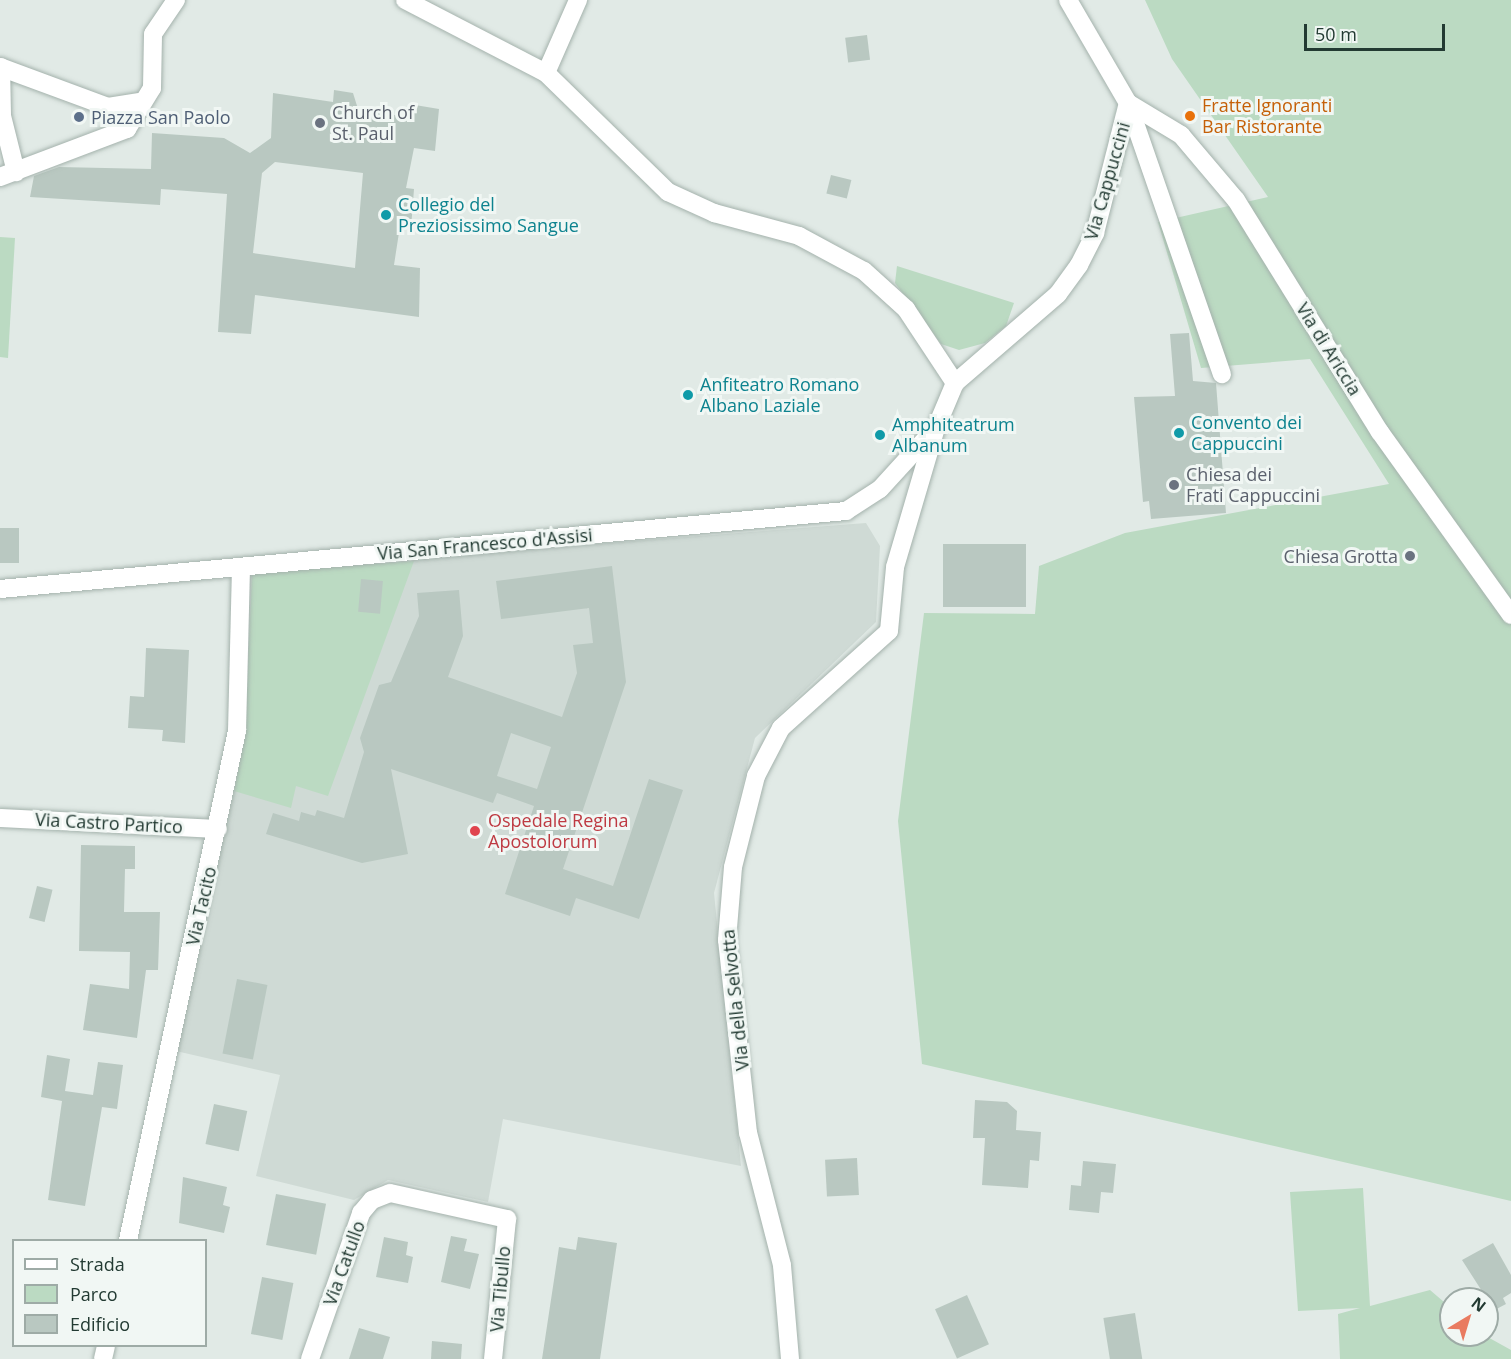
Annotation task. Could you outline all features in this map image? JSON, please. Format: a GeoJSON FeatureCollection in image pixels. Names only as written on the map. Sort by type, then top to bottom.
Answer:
{"type":"FeatureCollection","features":[{"type":"Feature","properties":{"kind":"street"},"geometry":{"type":"LineString","coordinates":[[140,102],[108,107],[0,67],[1,116],[8,174],[127,129],[140,102],[152,88],[153,34],[176,0]]}},
{"type":"Feature","properties":{"kind":"street"},"geometry":{"type":"LineString","coordinates":[[405,0],[546,73],[668,192],[714,213],[816,243],[877,280],[906,309],[955,383]]}},
{"type":"Feature","properties":{"kind":"street"},"geometry":{"type":"LineString","coordinates":[[546,73],[578,0]]}},
{"type":"Feature","properties":{"kind":"street"},"geometry":{"type":"LineString","coordinates":[[1068,0],[1128,103],[1222,374]]}},
{"type":"Feature","properties":{"kind":"street","name":"Via Cappuccini"},"geometry":{"type":"LineString","coordinates":[[955,383],[1058,294],[1079,265],[1095,233],[1128,103]]}},
{"type":"Feature","properties":{"kind":"street","name":"Via di Ariccia"},"geometry":{"type":"LineString","coordinates":[[1128,103],[1181,135],[1236,200],[1380,432],[1511,615]]}},
{"type":"Feature","properties":{"kind":"street","name":"Via della Selvotta"},"geometry":{"type":"LineString","coordinates":[[790,1359],[782,1265],[748,1133],[727,940],[732,875],[756,776],[772,738],[876,648],[891,627],[895,567],[936,428],[955,383]]}},
{"type":"Feature","properties":{"kind":"street","name":"Via San Francesco d'Assisi"},"geometry":{"type":"LineString","coordinates":[[0,589],[846,511],[874,495],[936,428]]}},
{"type":"Feature","properties":{"kind":"street","name":"Via Tacito"},"geometry":{"type":"LineString","coordinates":[[128,1239],[218,829],[237,731],[241,567]]}},
{"type":"Feature","properties":{"kind":"street","name":"Via Castro Partico"},"geometry":{"type":"LineString","coordinates":[[0,818],[218,829]]}},
{"type":"Feature","properties":{"kind":"street","name":"Via Catullo"},"geometry":{"type":"LineString","coordinates":[[310,1359],[356,1226],[372,1200],[394,1193],[507,1219]]}},
{"type":"Feature","properties":{"kind":"street","name":"Via Tibullo"},"geometry":{"type":"LineString","coordinates":[[494,1359],[507,1219]]}},
{"type":"Feature","properties":{"kind":"shaded area","name":"Ospedale Regina Apostolorum"},"geometry":{"type":"Polygon","coordinates":[[[866,523],[880,546],[876,622],[755,738],[714,893],[741,1166],[503,1119],[488,1202],[388,1180],[354,1200],[256,1176],[280,1075],[176,1051],[243,735],[249,571],[866,523]]]}},
{"type":"Feature","properties":{"kind":"green space"},"geometry":{"type":"Polygon","coordinates":[[[1145,0],[1511,0],[1511,1201],[922,1064],[898,821],[924,613],[1035,614],[1039,566],[1125,533],[1389,484],[1310,359],[1201,368],[1158,222],[1268,197],[1172,59],[1145,0]]]}},
{"type":"Feature","properties":{"kind":"green space"},"geometry":{"type":"Polygon","coordinates":[[[0,237],[15,238],[8,358],[0,357],[0,237]]]}},
{"type":"Feature","properties":{"kind":"green space"},"geometry":{"type":"Polygon","coordinates":[[[897,266],[1014,303],[1006,326],[985,343],[959,350],[941,344],[895,283],[897,266]]]}},
{"type":"Feature","properties":{"kind":"green space"},"geometry":{"type":"Polygon","coordinates":[[[414,561],[328,796],[296,786],[291,808],[234,791],[245,736],[252,574],[414,561]]]}},
{"type":"Feature","properties":{"kind":"green space"},"geometry":{"type":"Polygon","coordinates":[[[1363,1188],[1370,1306],[1430,1290],[1439,1298],[1439,1347],[1499,1347],[1499,1343],[1511,1350],[1511,1359],[1340,1359],[1338,1314],[1360,1308],[1298,1311],[1290,1192],[1363,1188]]]}},
{"type":"Feature","properties":{"kind":"building"},"geometry":{"type":"Polygon","coordinates":[[[867,35],[870,60],[848,62],[845,38],[867,35]]]}},
{"type":"Feature","properties":{"kind":"building","name":"Collegio del Preziosissimo Sangue"},"geometry":{"type":"Polygon","coordinates":[[[334,90],[353,93],[358,109],[407,117],[409,104],[439,109],[435,151],[414,148],[406,188],[414,189],[411,228],[400,226],[394,265],[420,268],[419,317],[255,295],[251,334],[218,332],[227,194],[161,189],[160,205],[30,197],[34,176],[59,167],[151,169],[152,133],[224,138],[250,153],[271,138],[273,93],[333,102],[334,90]],[[275,162],[262,173],[253,253],[355,268],[363,173],[275,162]]]}},
{"type":"Feature","properties":{"kind":"building"},"geometry":{"type":"Polygon","coordinates":[[[831,175],[851,180],[847,199],[826,193],[831,175]]]}},
{"type":"Feature","properties":{"kind":"building","name":"Convento dei Cappuccini"},"geometry":{"type":"Polygon","coordinates":[[[1189,333],[1193,381],[1216,383],[1226,513],[1151,519],[1149,501],[1143,502],[1134,397],[1175,396],[1170,334],[1189,333]]]}},
{"type":"Feature","properties":{"kind":"building"},"geometry":{"type":"Polygon","coordinates":[[[0,528],[19,528],[19,563],[0,563],[0,528]]]}},
{"type":"Feature","properties":{"kind":"building"},"geometry":{"type":"Polygon","coordinates":[[[943,544],[1026,544],[1026,607],[943,607],[943,544]]]}},
{"type":"Feature","properties":{"kind":"building"},"geometry":{"type":"Polygon","coordinates":[[[612,566],[626,682],[563,869],[613,886],[649,779],[683,790],[639,919],[576,898],[570,916],[505,894],[534,806],[497,793],[493,803],[391,769],[408,854],[362,863],[266,834],[273,813],[299,821],[301,812],[315,816],[317,810],[344,818],[364,752],[360,738],[379,685],[391,682],[419,616],[417,593],[459,590],[463,636],[448,677],[562,717],[577,673],[573,645],[593,643],[589,608],[501,619],[496,581],[612,566]],[[511,733],[497,776],[537,789],[551,747],[511,733]]]}},
{"type":"Feature","properties":{"kind":"building"},"geometry":{"type":"Polygon","coordinates":[[[361,579],[383,581],[380,614],[358,612],[361,579]]]}},
{"type":"Feature","properties":{"kind":"building"},"geometry":{"type":"Polygon","coordinates":[[[146,648],[189,650],[185,743],[162,741],[163,730],[128,728],[130,696],[144,697],[146,648]]]}},
{"type":"Feature","properties":{"kind":"building"},"geometry":{"type":"Polygon","coordinates":[[[81,845],[135,846],[135,869],[125,869],[124,912],[160,912],[158,970],[146,970],[137,1038],[83,1030],[90,984],[129,989],[130,952],[79,951],[81,845]]]}},
{"type":"Feature","properties":{"kind":"building"},"geometry":{"type":"Polygon","coordinates":[[[37,886],[53,890],[45,922],[29,918],[37,886]]]}},
{"type":"Feature","properties":{"kind":"building"},"geometry":{"type":"Polygon","coordinates":[[[237,979],[267,985],[253,1060],[222,1054],[237,979]]]}},
{"type":"Feature","properties":{"kind":"building"},"geometry":{"type":"Polygon","coordinates":[[[47,1055],[70,1059],[65,1091],[93,1095],[98,1062],[123,1065],[117,1109],[102,1107],[85,1206],[48,1200],[62,1101],[41,1097],[47,1055]]]}},
{"type":"Feature","properties":{"kind":"building"},"geometry":{"type":"Polygon","coordinates":[[[975,1100],[1007,1102],[1017,1111],[1016,1130],[1041,1132],[1039,1161],[1030,1160],[1028,1188],[982,1185],[985,1138],[973,1138],[975,1100]]]}},
{"type":"Feature","properties":{"kind":"building"},"geometry":{"type":"Polygon","coordinates":[[[214,1104],[247,1111],[239,1151],[205,1144],[214,1104]]]}},
{"type":"Feature","properties":{"kind":"building"},"geometry":{"type":"Polygon","coordinates":[[[857,1158],[859,1195],[827,1197],[825,1160],[857,1158]]]}},
{"type":"Feature","properties":{"kind":"building"},"geometry":{"type":"Polygon","coordinates":[[[1083,1161],[1116,1164],[1113,1193],[1101,1192],[1099,1213],[1069,1210],[1071,1185],[1081,1186],[1083,1161]]]}},
{"type":"Feature","properties":{"kind":"building"},"geometry":{"type":"Polygon","coordinates":[[[183,1177],[227,1187],[223,1205],[230,1207],[224,1233],[179,1223],[183,1177]]]}},
{"type":"Feature","properties":{"kind":"building"},"geometry":{"type":"Polygon","coordinates":[[[276,1194],[326,1204],[316,1255],[266,1245],[276,1194]]]}},
{"type":"Feature","properties":{"kind":"building"},"geometry":{"type":"Polygon","coordinates":[[[451,1236],[467,1239],[464,1251],[479,1254],[470,1289],[441,1282],[451,1236]]]}},
{"type":"Feature","properties":{"kind":"building"},"geometry":{"type":"Polygon","coordinates":[[[384,1237],[408,1242],[406,1255],[413,1257],[408,1283],[376,1277],[384,1237]]]}},
{"type":"Feature","properties":{"kind":"building"},"geometry":{"type":"Polygon","coordinates":[[[578,1237],[617,1243],[600,1359],[542,1359],[559,1247],[576,1250],[578,1237]]]}},
{"type":"Feature","properties":{"kind":"building"},"geometry":{"type":"Polygon","coordinates":[[[1493,1243],[1511,1275],[1511,1293],[1503,1298],[1506,1304],[1499,1308],[1499,1287],[1479,1287],[1462,1260],[1493,1243]]]}},
{"type":"Feature","properties":{"kind":"building"},"geometry":{"type":"Polygon","coordinates":[[[262,1277],[293,1283],[282,1340],[251,1334],[262,1277]]]}},
{"type":"Feature","properties":{"kind":"building"},"geometry":{"type":"Polygon","coordinates":[[[967,1295],[989,1344],[957,1359],[935,1309],[967,1295]]]}},
{"type":"Feature","properties":{"kind":"building"},"geometry":{"type":"Polygon","coordinates":[[[1135,1313],[1142,1359],[1110,1359],[1103,1318],[1135,1313]]]}},
{"type":"Feature","properties":{"kind":"building"},"geometry":{"type":"Polygon","coordinates":[[[359,1328],[390,1337],[383,1359],[349,1359],[359,1328]]]}},
{"type":"Feature","properties":{"kind":"building"},"geometry":{"type":"Polygon","coordinates":[[[432,1341],[462,1344],[461,1359],[431,1359],[432,1341]]]}},
{"type":"Feature","properties":{"kind":"place","name":"Fratte Ignoranti Bar Ristorante"},"geometry":{"type":"Point","coordinates":[1190,116]}},
{"type":"Feature","properties":{"kind":"place","name":"Piazza San Paolo"},"geometry":{"type":"Point","coordinates":[79,117]}},
{"type":"Feature","properties":{"kind":"place","name":"Church of St. Paul"},"geometry":{"type":"Point","coordinates":[320,123]}},
{"type":"Feature","properties":{"kind":"place","name":"Collegio del Preziosissimo Sangue"},"geometry":{"type":"Point","coordinates":[386,215]}},
{"type":"Feature","properties":{"kind":"place","name":"Anfiteatro Romano Albano Laziale"},"geometry":{"type":"Point","coordinates":[688,395]}},
{"type":"Feature","properties":{"kind":"place","name":"Convento dei Cappuccini"},"geometry":{"type":"Point","coordinates":[1179,433]}},
{"type":"Feature","properties":{"kind":"place","name":"Amphiteatrum Albanum"},"geometry":{"type":"Point","coordinates":[880,435]}},
{"type":"Feature","properties":{"kind":"place","name":"Chiesa dei Frati Cappuccini"},"geometry":{"type":"Point","coordinates":[1174,485]}},
{"type":"Feature","properties":{"kind":"place","name":"Chiesa Grotta"},"geometry":{"type":"Point","coordinates":[1410,556]}},
{"type":"Feature","properties":{"kind":"place","name":"Ospedale Regina Apostolorum"},"geometry":{"type":"Point","coordinates":[475,831]}}]}
